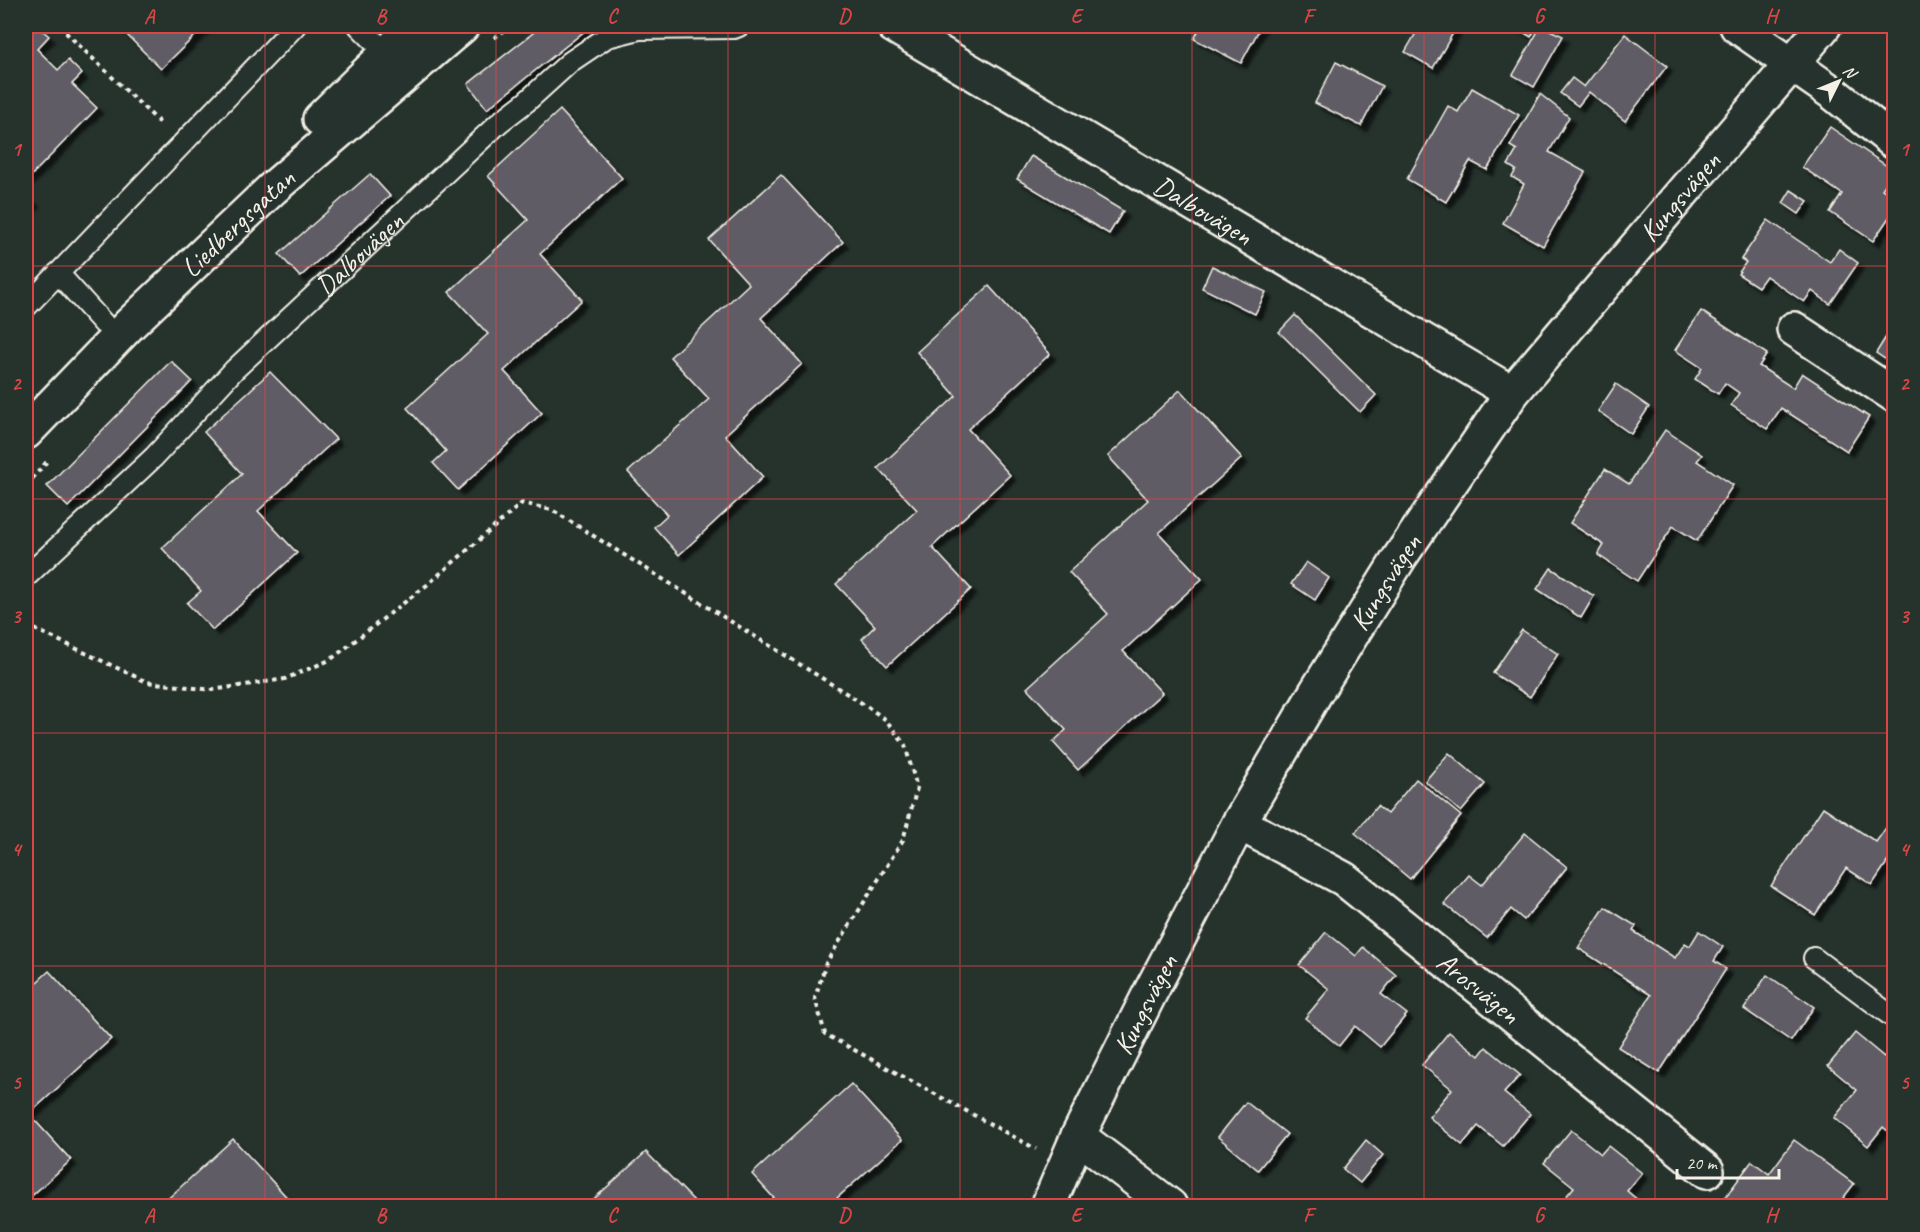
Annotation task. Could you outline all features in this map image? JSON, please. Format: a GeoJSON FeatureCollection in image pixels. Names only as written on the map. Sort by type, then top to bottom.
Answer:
{"type":"FeatureCollection","features":[{"type":"Feature","properties":{"kind":"street","name":"Liedbergsgatan"},"geometry":{"type":"LineString","coordinates":[[26,432],[130,324],[272,189],[396,64],[415,26]]}},
{"type":"Feature","properties":{"kind":"street","name":"Liedbergsgatan"},"geometry":{"type":"LineString","coordinates":[[26,406],[104,324],[217,213],[349,93],[462,26]]}},
{"type":"Feature","properties":{"kind":"street","name":"Dalbovägen"},"geometry":{"type":"LineString","coordinates":[[894,26],[1512,393]]}},
{"type":"Feature","properties":{"kind":"street"},"geometry":{"type":"LineString","coordinates":[[1737,26],[1833,93],[1894,142]]}},
{"type":"Feature","properties":{"kind":"street","name":"Kungsvägen"},"geometry":{"type":"LineString","coordinates":[[1048,1206],[1072,1151],[1150,993],[1239,823],[1316,692],[1400,557],[1512,393],[1824,26]]}},
{"type":"Feature","properties":{"kind":"street"},"geometry":{"type":"LineString","coordinates":[[1794,329],[1894,395]]}},
{"type":"Feature","properties":{"kind":"street","name":"Arosvägen"},"geometry":{"type":"LineString","coordinates":[[1239,823],[1344,879],[1707,1171]]}},
{"type":"Feature","properties":{"kind":"street"},"geometry":{"type":"LineString","coordinates":[[1072,1151],[1170,1206]]}},
{"type":"Feature","properties":{"kind":"lane"},"geometry":{"type":"LineString","coordinates":[[26,307],[295,26]]}},
{"type":"Feature","properties":{"kind":"lane"},"geometry":{"type":"LineString","coordinates":[[359,26],[396,64]]}},
{"type":"Feature","properties":{"kind":"lane","name":"Dalbovägen"},"geometry":{"type":"LineString","coordinates":[[28,575],[154,457],[243,362],[500,122],[570,62],[607,37],[639,29],[734,28],[739,26]]}},
{"type":"Feature","properties":{"kind":"lane"},"geometry":{"type":"LineString","coordinates":[[58,273],[104,324]]}},
{"type":"Feature","properties":{"kind":"lane"},"geometry":{"type":"LineString","coordinates":[[1814,958],[1894,1018]]}},
{"type":"Feature","properties":{"kind":"path"},"geometry":{"type":"LineString","coordinates":[[59,26],[163,126]]}},
{"type":"Feature","properties":{"kind":"path"},"geometry":{"type":"LineString","coordinates":[[26,625],[147,682],[212,690],[285,679],[330,660],[427,585],[522,503],[552,510],[886,720],[905,746],[917,788],[903,840],[826,963],[815,998],[825,1035],[1072,1151]]}},
{"type":"Feature","properties":{"kind":"building"},"geometry":{"type":"Polygon","coordinates":[[[26,26],[37,26],[49,36],[37,49],[58,70],[68,60],[82,74],[72,84],[97,108],[26,181],[26,26]]]}},
{"type":"Feature","properties":{"kind":"building"},"geometry":{"type":"Polygon","coordinates":[[[118,26],[205,26],[161,69],[118,26]]]}},
{"type":"Feature","properties":{"kind":"building"},"geometry":{"type":"Polygon","coordinates":[[[542,26],[591,26],[487,109],[468,84],[542,26]]]}},
{"type":"Feature","properties":{"kind":"building"},"geometry":{"type":"Polygon","coordinates":[[[1201,26],[1261,26],[1241,63],[1194,39],[1201,26]]]}},
{"type":"Feature","properties":{"kind":"building"},"geometry":{"type":"Polygon","coordinates":[[[1420,26],[1457,26],[1433,68],[1405,52],[1420,26]]]}},
{"type":"Feature","properties":{"kind":"building"},"geometry":{"type":"Polygon","coordinates":[[[1513,26],[1537,26],[1531,37],[1513,26]]]}},
{"type":"Feature","properties":{"kind":"building"},"geometry":{"type":"Polygon","coordinates":[[[1541,26],[1563,36],[1534,87],[1513,75],[1541,26]]]}},
{"type":"Feature","properties":{"kind":"building"},"geometry":{"type":"Polygon","coordinates":[[[1625,34],[1667,66],[1625,121],[1589,92],[1578,106],[1560,93],[1572,78],[1584,87],[1625,34]]]}},
{"type":"Feature","properties":{"kind":"building"},"geometry":{"type":"Polygon","coordinates":[[[1336,62],[1382,86],[1361,126],[1315,103],[1336,62]]]}},
{"type":"Feature","properties":{"kind":"building"},"geometry":{"type":"Polygon","coordinates":[[[1472,88],[1519,115],[1487,170],[1470,161],[1446,202],[1407,179],[1448,106],[1458,112],[1472,88]]]}},
{"type":"Feature","properties":{"kind":"building"},"geometry":{"type":"Polygon","coordinates":[[[1540,94],[1569,117],[1549,152],[1585,172],[1543,246],[1503,223],[1524,184],[1512,177],[1516,170],[1508,165],[1517,150],[1510,146],[1540,94]]]}},
{"type":"Feature","properties":{"kind":"building"},"geometry":{"type":"Polygon","coordinates":[[[560,110],[622,178],[540,254],[582,300],[504,371],[542,413],[458,490],[433,463],[446,451],[407,408],[488,334],[449,292],[528,220],[488,176],[560,110]]]}},
{"type":"Feature","properties":{"kind":"building"},"geometry":{"type":"Polygon","coordinates":[[[1830,127],[1894,171],[1882,189],[1894,197],[1894,210],[1873,241],[1830,212],[1842,194],[1802,167],[1830,127]]]}},
{"type":"Feature","properties":{"kind":"building"},"geometry":{"type":"Polygon","coordinates":[[[1031,156],[1123,211],[1109,234],[1017,179],[1031,156]]]}},
{"type":"Feature","properties":{"kind":"building"},"geometry":{"type":"Polygon","coordinates":[[[370,174],[390,196],[300,277],[279,254],[370,174]]]}},
{"type":"Feature","properties":{"kind":"building"},"geometry":{"type":"Polygon","coordinates":[[[781,175],[843,242],[761,318],[802,364],[725,435],[763,477],[679,555],[654,527],[667,515],[628,472],[709,399],[670,357],[749,284],[709,240],[781,175]]]}},
{"type":"Feature","properties":{"kind":"building"},"geometry":{"type":"Polygon","coordinates":[[[1791,190],[1808,201],[1799,214],[1783,203],[1791,190]]]}},
{"type":"Feature","properties":{"kind":"building"},"geometry":{"type":"Polygon","coordinates":[[[26,194],[34,202],[26,211],[26,194]]]}},
{"type":"Feature","properties":{"kind":"building"},"geometry":{"type":"Polygon","coordinates":[[[1768,220],[1830,262],[1839,249],[1858,263],[1830,304],[1812,291],[1804,302],[1766,276],[1758,287],[1738,274],[1746,262],[1741,259],[1768,220]]]}},
{"type":"Feature","properties":{"kind":"building"},"geometry":{"type":"Polygon","coordinates":[[[1212,266],[1266,292],[1255,314],[1202,288],[1212,266]]]}},
{"type":"Feature","properties":{"kind":"building"},"geometry":{"type":"Polygon","coordinates":[[[989,286],[1050,354],[968,429],[1010,475],[932,547],[971,589],[887,666],[862,639],[875,626],[836,584],[917,510],[878,468],[956,396],[917,352],[989,286]]]}},
{"type":"Feature","properties":{"kind":"building"},"geometry":{"type":"Polygon","coordinates":[[[1701,311],[1767,354],[1759,366],[1793,388],[1802,373],[1869,417],[1847,451],[1781,408],[1767,429],[1731,405],[1739,393],[1725,383],[1718,394],[1695,379],[1702,368],[1675,350],[1701,311]]]}},
{"type":"Feature","properties":{"kind":"building"},"geometry":{"type":"Polygon","coordinates":[[[1295,315],[1376,395],[1360,412],[1279,332],[1295,315]]]}},
{"type":"Feature","properties":{"kind":"building"},"geometry":{"type":"Polygon","coordinates":[[[1894,324],[1894,365],[1876,353],[1894,324]]]}},
{"type":"Feature","properties":{"kind":"building"},"geometry":{"type":"Polygon","coordinates":[[[171,361],[192,381],[68,507],[47,486],[171,361]]]}},
{"type":"Feature","properties":{"kind":"building"},"geometry":{"type":"Polygon","coordinates":[[[270,372],[336,439],[258,511],[297,553],[213,630],[187,603],[201,591],[162,548],[242,474],[204,432],[270,372]]]}},
{"type":"Feature","properties":{"kind":"building"},"geometry":{"type":"Polygon","coordinates":[[[1616,384],[1649,407],[1631,434],[1598,411],[1616,384]]]}},
{"type":"Feature","properties":{"kind":"building"},"geometry":{"type":"Polygon","coordinates":[[[1180,390],[1242,458],[1159,533],[1202,579],[1123,651],[1162,693],[1078,770],[1053,742],[1066,730],[1027,688],[1108,614],[1069,572],[1148,500],[1108,456],[1180,390]]]}},
{"type":"Feature","properties":{"kind":"building"},"geometry":{"type":"Polygon","coordinates":[[[1665,430],[1702,455],[1697,461],[1733,485],[1697,541],[1673,526],[1637,581],[1598,555],[1604,545],[1570,523],[1605,469],[1629,484],[1665,430]]]}},
{"type":"Feature","properties":{"kind":"building"},"geometry":{"type":"Polygon","coordinates":[[[1306,562],[1329,578],[1315,600],[1291,584],[1306,562]]]}},
{"type":"Feature","properties":{"kind":"building"},"geometry":{"type":"Polygon","coordinates":[[[1551,568],[1594,596],[1581,618],[1537,589],[1551,568]]]}},
{"type":"Feature","properties":{"kind":"building"},"geometry":{"type":"Polygon","coordinates":[[[1522,630],[1558,654],[1530,697],[1493,673],[1522,630]]]}},
{"type":"Feature","properties":{"kind":"building"},"geometry":{"type":"Polygon","coordinates":[[[1449,753],[1485,784],[1461,812],[1425,781],[1449,753]]]}},
{"type":"Feature","properties":{"kind":"building"},"geometry":{"type":"Polygon","coordinates":[[[1416,779],[1461,816],[1410,879],[1355,833],[1377,806],[1387,814],[1416,779]]]}},
{"type":"Feature","properties":{"kind":"building"},"geometry":{"type":"Polygon","coordinates":[[[1823,807],[1876,842],[1888,825],[1894,829],[1894,852],[1872,885],[1846,868],[1815,915],[1771,886],[1823,807]]]}},
{"type":"Feature","properties":{"kind":"building"},"geometry":{"type":"Polygon","coordinates":[[[1525,833],[1567,867],[1524,920],[1511,909],[1487,938],[1444,904],[1469,875],[1482,885],[1525,833]]]}},
{"type":"Feature","properties":{"kind":"building"},"geometry":{"type":"Polygon","coordinates":[[[1605,907],[1636,926],[1633,931],[1675,958],[1685,943],[1690,946],[1699,931],[1723,947],[1714,961],[1726,969],[1659,1073],[1618,1047],[1651,995],[1578,948],[1605,907]]]}},
{"type":"Feature","properties":{"kind":"building"},"geometry":{"type":"Polygon","coordinates":[[[1326,932],[1356,956],[1363,947],[1396,975],[1381,994],[1407,1014],[1380,1047],[1355,1026],[1339,1046],[1305,1018],[1329,989],[1299,965],[1326,932]]]}},
{"type":"Feature","properties":{"kind":"building"},"geometry":{"type":"Polygon","coordinates":[[[49,971],[111,1039],[29,1114],[71,1160],[26,1201],[26,992],[49,971]]]}},
{"type":"Feature","properties":{"kind":"building"},"geometry":{"type":"Polygon","coordinates":[[[1767,975],[1814,1007],[1791,1041],[1744,1009],[1767,975]]]}},
{"type":"Feature","properties":{"kind":"building"},"geometry":{"type":"Polygon","coordinates":[[[1449,1032],[1479,1056],[1486,1047],[1520,1075],[1504,1093],[1530,1114],[1503,1146],[1478,1126],[1462,1145],[1429,1117],[1452,1089],[1422,1065],[1449,1032]]]}},
{"type":"Feature","properties":{"kind":"building"},"geometry":{"type":"Polygon","coordinates":[[[1855,1033],[1884,1057],[1892,1048],[1894,1050],[1894,1136],[1883,1127],[1868,1146],[1834,1118],[1857,1090],[1828,1066],[1855,1033]]]}},
{"type":"Feature","properties":{"kind":"building"},"geometry":{"type":"Polygon","coordinates":[[[851,1084],[902,1140],[828,1206],[781,1206],[752,1174],[851,1084]]]}},
{"type":"Feature","properties":{"kind":"building"},"geometry":{"type":"Polygon","coordinates":[[[1246,1102],[1287,1134],[1258,1170],[1218,1137],[1246,1102]]]}},
{"type":"Feature","properties":{"kind":"building"},"geometry":{"type":"Polygon","coordinates":[[[1571,1130],[1601,1154],[1608,1146],[1642,1173],[1627,1191],[1645,1206],[1558,1206],[1574,1187],[1544,1163],[1571,1130]]]}},
{"type":"Feature","properties":{"kind":"building"},"geometry":{"type":"Polygon","coordinates":[[[233,1139],[295,1206],[161,1205],[233,1139]]]}},
{"type":"Feature","properties":{"kind":"building"},"geometry":{"type":"Polygon","coordinates":[[[1366,1140],[1383,1155],[1360,1183],[1343,1169],[1366,1140]]]}},
{"type":"Feature","properties":{"kind":"building"},"geometry":{"type":"Polygon","coordinates":[[[1794,1140],[1854,1184],[1837,1206],[1726,1206],[1721,1203],[1752,1161],[1769,1174],[1794,1140]]]}},
{"type":"Feature","properties":{"kind":"building"},"geometry":{"type":"Polygon","coordinates":[[[646,1152],[699,1206],[586,1206],[646,1152]]]}}]}
